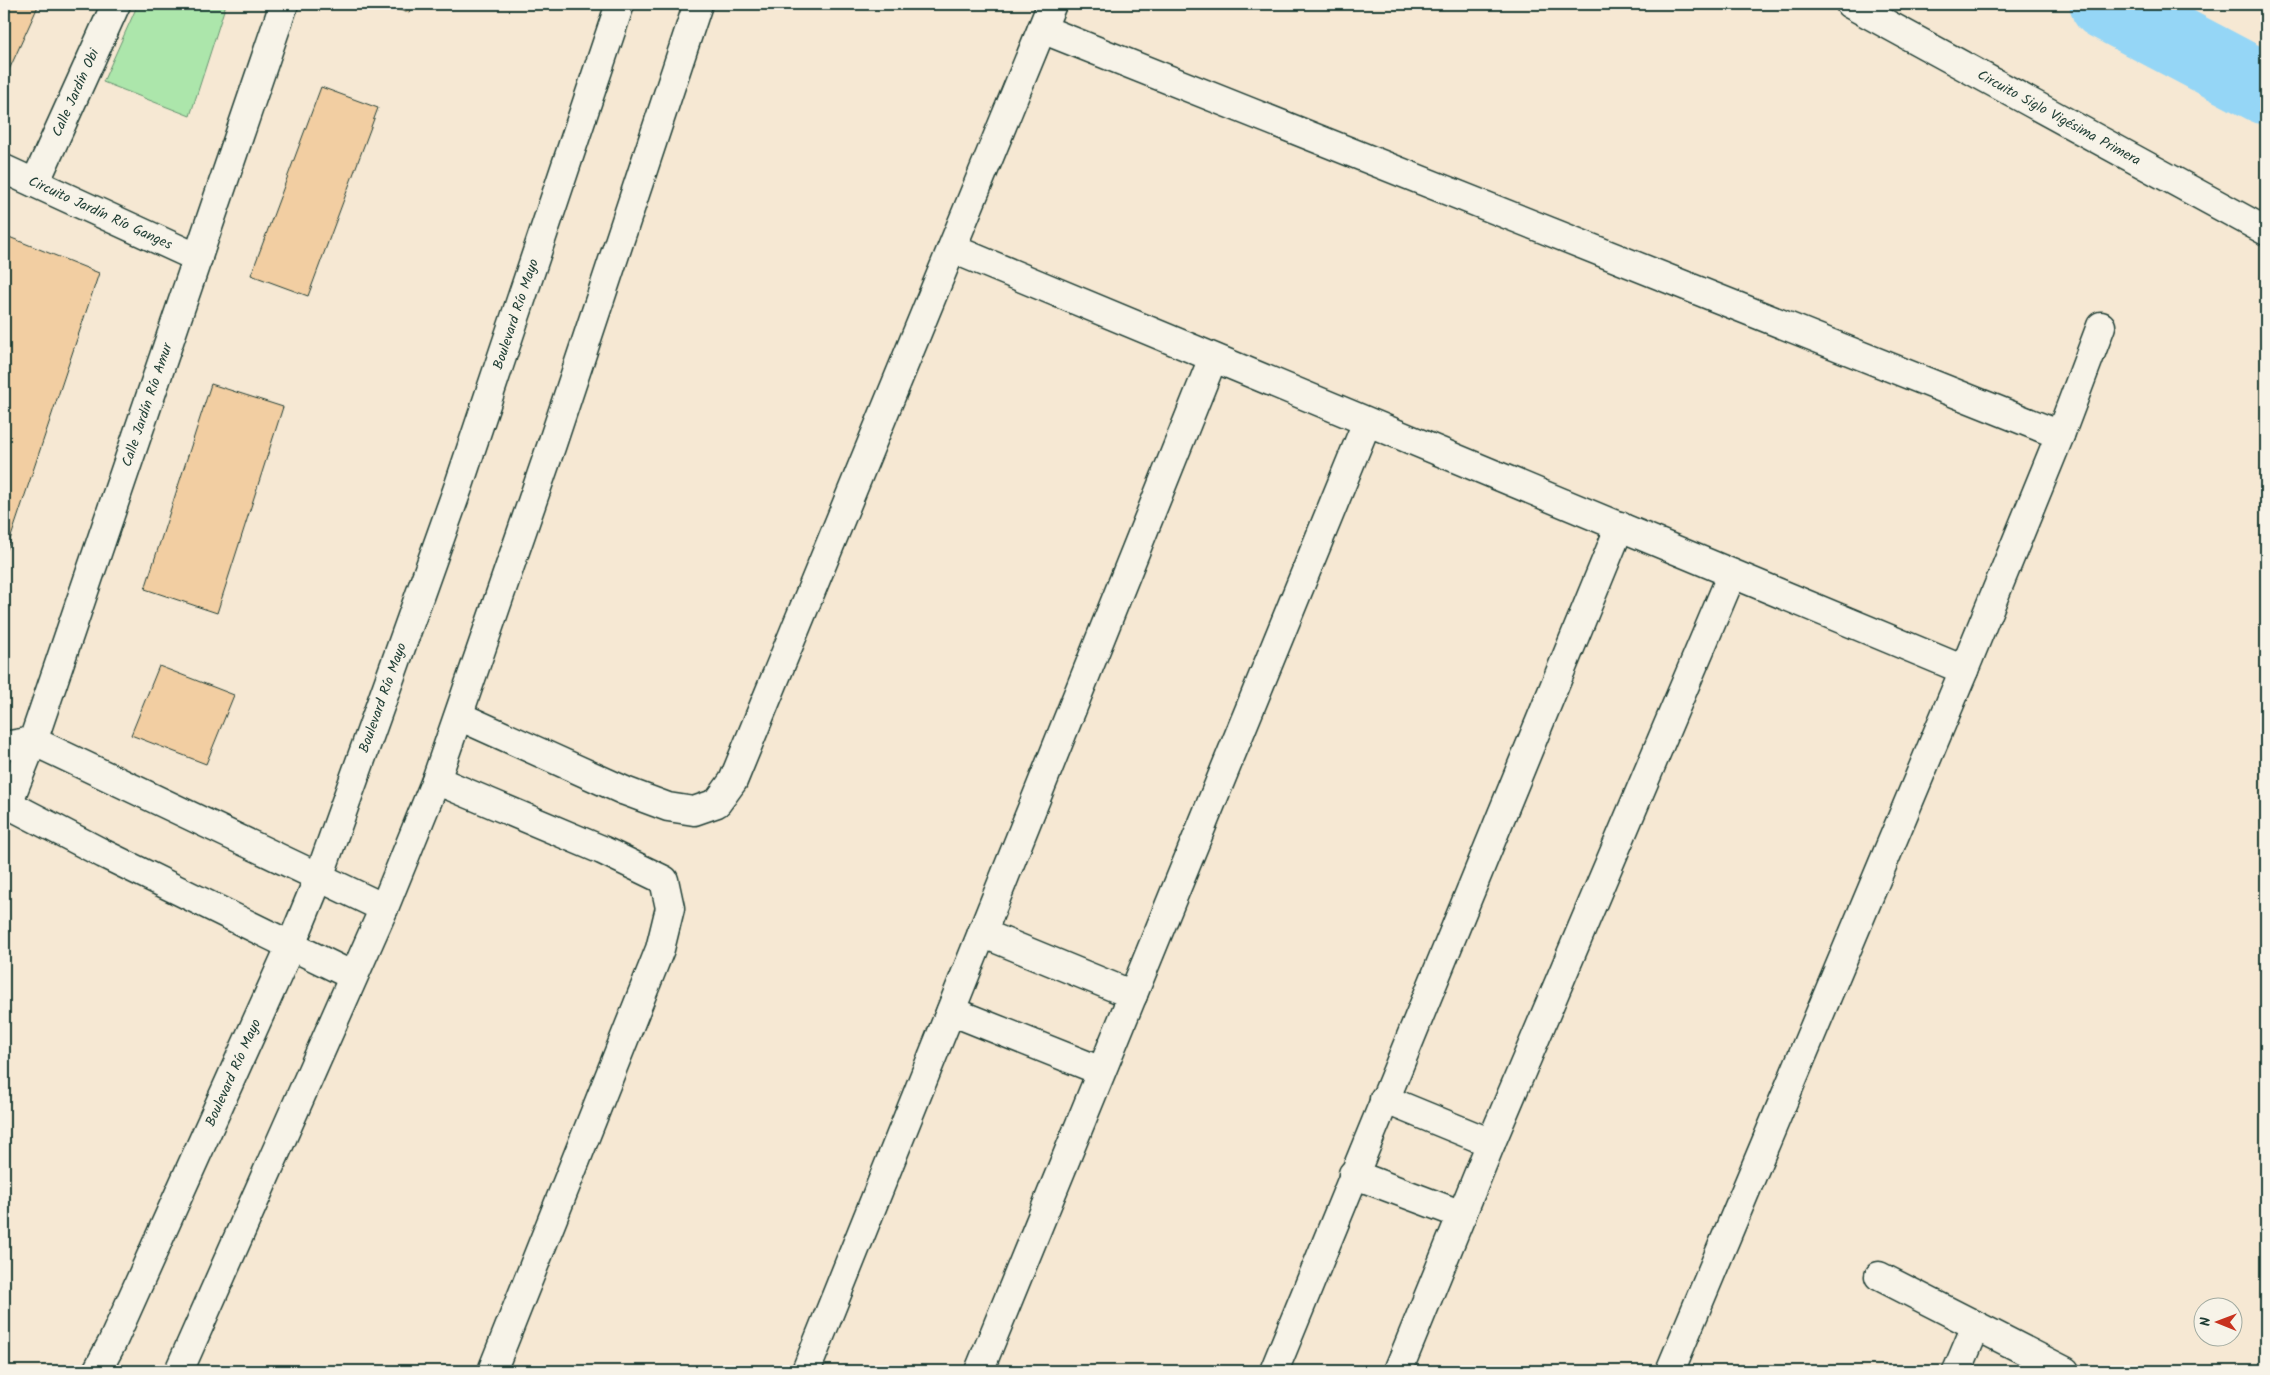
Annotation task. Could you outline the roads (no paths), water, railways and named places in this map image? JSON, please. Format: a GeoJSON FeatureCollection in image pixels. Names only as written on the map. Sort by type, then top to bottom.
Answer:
{"type":"FeatureCollection","features":[{"type":"Feature","properties":{"kind":"street","name":"Calle Jardín Obi"},"geometry":{"type":"LineString","coordinates":[[35,183],[116,4]]}},
{"type":"Feature","properties":{"kind":"street","name":"Calle Jardín Río Amur"},"geometry":{"type":"LineString","coordinates":[[5,804],[33,740],[284,4]]}},
{"type":"Feature","properties":{"kind":"street","name":"Boulevard Río Mayo"},"geometry":{"type":"LineString","coordinates":[[97,1371],[112,1343],[291,945],[319,877],[459,485],[620,4]]}},
{"type":"Feature","properties":{"kind":"street"},"geometry":{"type":"LineString","coordinates":[[179,1371],[384,908],[436,780],[698,4]]}},
{"type":"Feature","properties":{"kind":"street"},"geometry":{"type":"LineString","coordinates":[[459,716],[625,791],[668,807],[694,811],[716,803],[732,781],[953,249],[1052,4]]}},
{"type":"Feature","properties":{"kind":"street","name":"Circuito Siglo Vigésima Primera"},"geometry":{"type":"LineString","coordinates":[[1850,4],[2266,231]]}},
{"type":"Feature","properties":{"kind":"street"},"geometry":{"type":"LineString","coordinates":[[1042,29],[2060,436]]}},
{"type":"Feature","properties":{"kind":"street","name":"Circuito Jardín Río Ganges"},"geometry":{"type":"LineString","coordinates":[[4,169],[198,258]]}},
{"type":"Feature","properties":{"kind":"street"},"geometry":{"type":"LineString","coordinates":[[953,249],[1964,670]]}},
{"type":"Feature","properties":{"kind":"street"},"geometry":{"type":"LineString","coordinates":[[1670,1371],[1964,670],[2060,436],[2101,326]]}},
{"type":"Feature","properties":{"kind":"street"},"geometry":{"type":"LineString","coordinates":[[806,1371],[1213,358]]}},
{"type":"Feature","properties":{"kind":"street"},"geometry":{"type":"LineString","coordinates":[[979,1371],[1367,422]]}},
{"type":"Feature","properties":{"kind":"street"},"geometry":{"type":"LineString","coordinates":[[1274,1371],[1353,1174],[1620,526]]}},
{"type":"Feature","properties":{"kind":"street"},"geometry":{"type":"LineString","coordinates":[[1398,1371],[1491,1143],[1732,574]]}},
{"type":"Feature","properties":{"kind":"street"},"geometry":{"type":"LineString","coordinates":[[4,746],[33,740],[384,908]]}},
{"type":"Feature","properties":{"kind":"street"},"geometry":{"type":"LineString","coordinates":[[436,780],[602,850],[664,880],[670,908],[660,949],[492,1371]]}},
{"type":"Feature","properties":{"kind":"street"},"geometry":{"type":"LineString","coordinates":[[5,804],[353,976]]}},
{"type":"Feature","properties":{"kind":"street"},"geometry":{"type":"LineString","coordinates":[[982,933],[1133,996]]}},
{"type":"Feature","properties":{"kind":"street"},"geometry":{"type":"LineString","coordinates":[[951,1011],[1101,1072]]}},
{"type":"Feature","properties":{"kind":"street"},"geometry":{"type":"LineString","coordinates":[[1384,1099],[1491,1143]]}},
{"type":"Feature","properties":{"kind":"street"},"geometry":{"type":"LineString","coordinates":[[1353,1174],[1462,1215]]}},
{"type":"Feature","properties":{"kind":"street"},"geometry":{"type":"LineString","coordinates":[[1879,1276],[2065,1371]]}},
{"type":"Feature","properties":{"kind":"street"},"geometry":{"type":"LineString","coordinates":[[1957,1371],[1976,1326]]}},
{"type":"Feature","properties":{"kind":"waterway"},"geometry":{"type":"LineString","coordinates":[[2105,4],[2266,89]]}}]}
